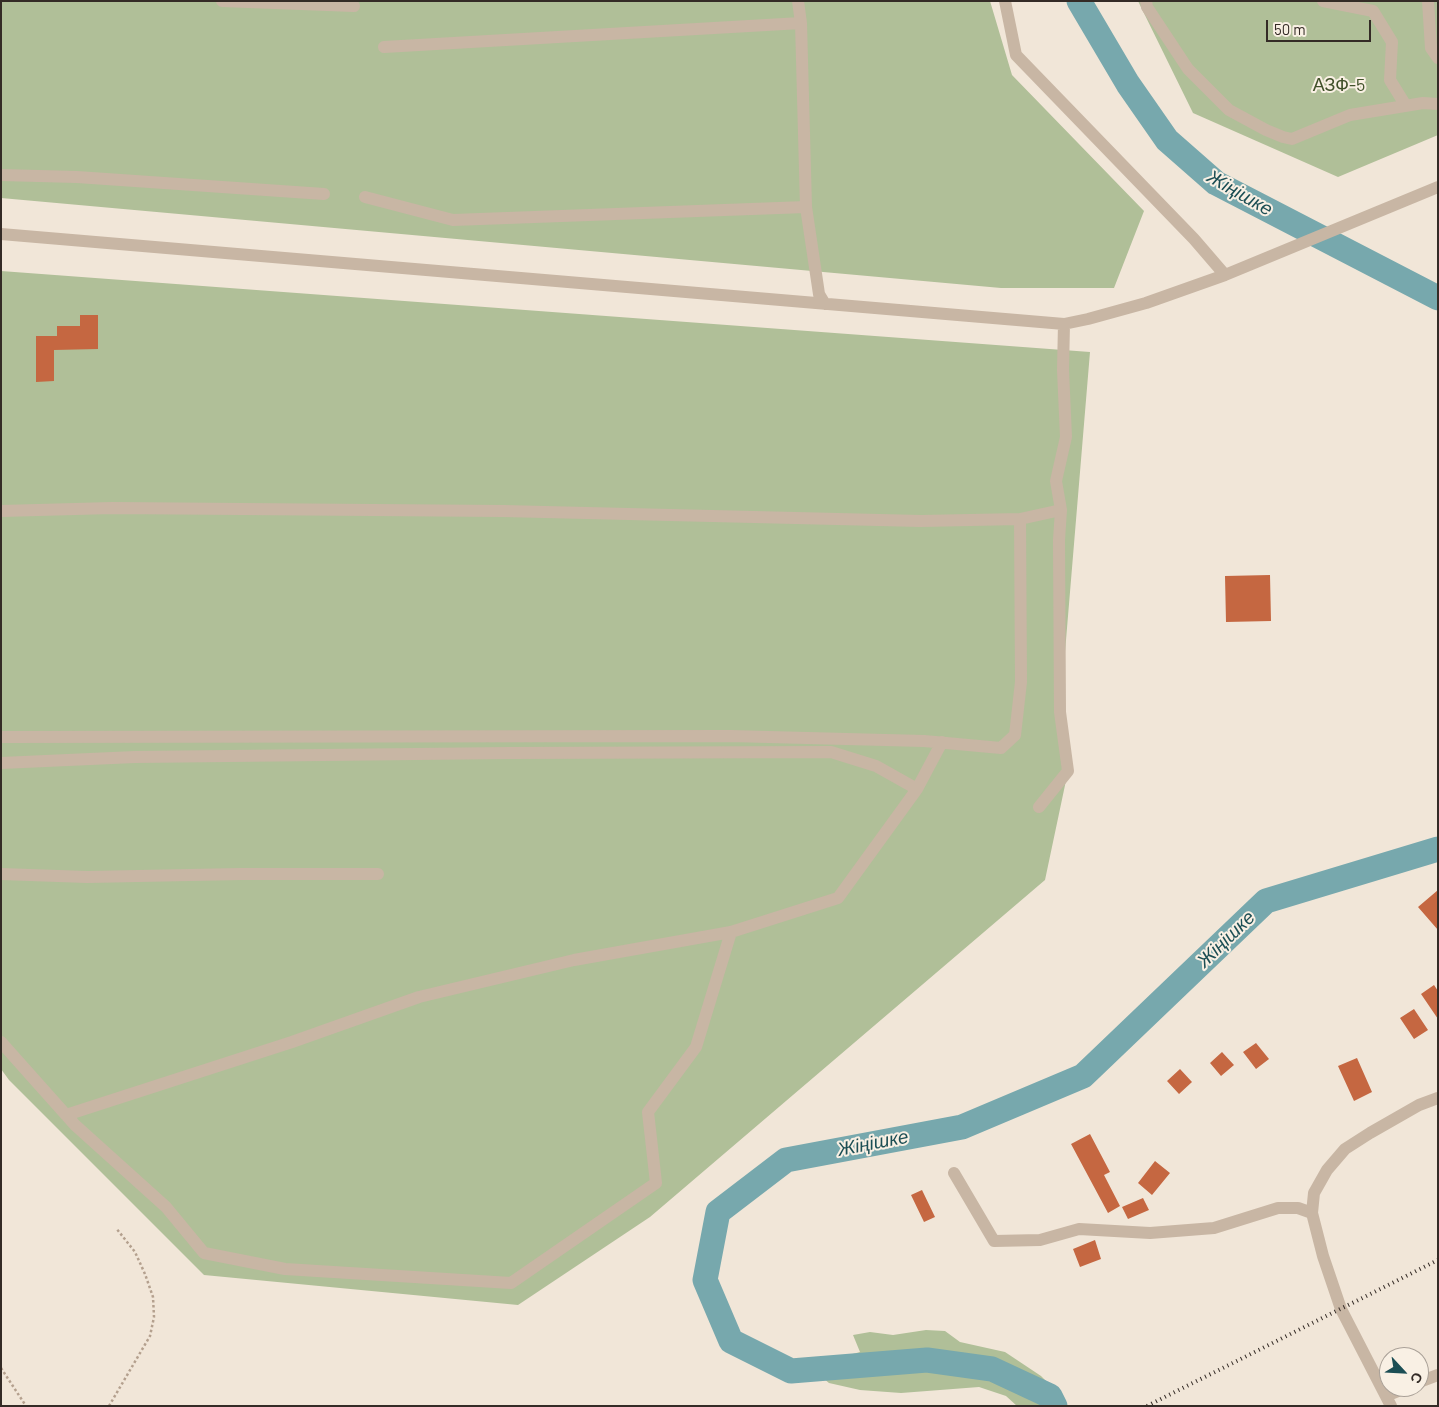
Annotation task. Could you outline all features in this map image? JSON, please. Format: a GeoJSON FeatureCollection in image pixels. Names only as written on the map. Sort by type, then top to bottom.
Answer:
{"type":"FeatureCollection","features":[{"type":"Feature","properties":{"kind":"street"},"geometry":{"type":"LineString","coordinates":[[222,1],[354,6]]}},
{"type":"Feature","properties":{"kind":"street"},"geometry":{"type":"LineString","coordinates":[[798,1],[801,23],[806,207],[819,294],[825,304]]}},
{"type":"Feature","properties":{"kind":"street"},"geometry":{"type":"LineString","coordinates":[[1005,1],[1016,55],[1194,239],[1231,272]]}},
{"type":"Feature","properties":{"kind":"street"},"geometry":{"type":"LineString","coordinates":[[1146,1],[1147,7],[1188,69],[1229,110],[1266,130],[1292,139],[1350,115],[1423,103],[1438,104]]}},
{"type":"Feature","properties":{"kind":"street"},"geometry":{"type":"LineString","coordinates":[[1323,1],[1373,11],[1392,42],[1390,80],[1406,106]]}},
{"type":"Feature","properties":{"kind":"street"},"geometry":{"type":"LineString","coordinates":[[1428,1],[1431,48],[1438,58]]}},
{"type":"Feature","properties":{"kind":"street"},"geometry":{"type":"LineString","coordinates":[[384,47],[801,23]]}},
{"type":"Feature","properties":{"kind":"street"},"geometry":{"type":"LineString","coordinates":[[1,175],[77,177],[324,194]]}},
{"type":"Feature","properties":{"kind":"street"},"geometry":{"type":"LineString","coordinates":[[1,234],[1064,324],[1146,303],[1231,272],[1438,187]]}},
{"type":"Feature","properties":{"kind":"street"},"geometry":{"type":"LineString","coordinates":[[366,197],[453,220],[806,207]]}},
{"type":"Feature","properties":{"kind":"street"},"geometry":{"type":"LineString","coordinates":[[1039,808],[1068,771],[1060,712],[1059,540],[1061,510],[1056,481],[1066,437],[1063,370],[1064,324]]}},
{"type":"Feature","properties":{"kind":"street"},"geometry":{"type":"LineString","coordinates":[[1,512],[112,508],[503,511],[921,520],[1020,519],[1061,510]]}},
{"type":"Feature","properties":{"kind":"street"},"geometry":{"type":"LineString","coordinates":[[1,737],[730,736],[924,741],[1001,748],[1015,735],[1021,682],[1020,519]]}},
{"type":"Feature","properties":{"kind":"street"},"geometry":{"type":"LineString","coordinates":[[66,1115],[292,1042],[419,997],[574,960],[731,932],[838,898],[917,789],[942,742]]}},
{"type":"Feature","properties":{"kind":"street"},"geometry":{"type":"LineString","coordinates":[[1,763],[135,757],[831,752],[876,766],[917,789]]}},
{"type":"Feature","properties":{"kind":"street"},"geometry":{"type":"LineString","coordinates":[[1,874],[87,877],[378,874]]}},
{"type":"Feature","properties":{"kind":"street"},"geometry":{"type":"LineString","coordinates":[[1,1042],[66,1115],[166,1207],[204,1253],[285,1269],[511,1283],[656,1183],[648,1112],[696,1047],[731,932]]}},
{"type":"Feature","properties":{"kind":"street"},"geometry":{"type":"LineString","coordinates":[[1388,1401],[1341,1309],[1323,1256],[1312,1213],[1314,1193],[1326,1170],[1345,1149],[1419,1105],[1438,1098]]}},
{"type":"Feature","properties":{"kind":"street"},"geometry":{"type":"LineString","coordinates":[[954,1173],[994,1241],[1040,1240],[1079,1229],[1150,1233],[1214,1228],[1278,1208],[1298,1208],[1312,1213]]}},
{"type":"Feature","properties":{"kind":"path"},"geometry":{"type":"LineString","coordinates":[[109,1406],[150,1336],[154,1317],[153,1297],[145,1274],[135,1252],[116,1228]]}},
{"type":"Feature","properties":{"kind":"path"},"geometry":{"type":"LineString","coordinates":[[1,1368],[26,1406]]}},
{"type":"Feature","properties":{"kind":"green space"},"geometry":{"type":"Polygon","coordinates":[[[1,1],[990,1],[1012,75],[1144,211],[1114,288],[1001,288],[1,198],[1,1]]]}},
{"type":"Feature","properties":{"kind":"green space","name":"АЗФ-5"},"geometry":{"type":"Polygon","coordinates":[[[1138,1],[1438,1],[1438,135],[1338,177],[1193,113],[1138,1]]]}},
{"type":"Feature","properties":{"kind":"green space"},"geometry":{"type":"Polygon","coordinates":[[[1,271],[1090,352],[1060,712],[1068,771],[1045,880],[650,1217],[518,1305],[204,1275],[9,1080],[1,1069],[1,271]]]}},
{"type":"Feature","properties":{"kind":"green space"},"geometry":{"type":"Polygon","coordinates":[[[926,1330],[945,1331],[960,1342],[1005,1352],[1041,1376],[1049,1384],[1058,1397],[1055,1406],[1017,1406],[1006,1396],[979,1387],[901,1393],[860,1390],[829,1383],[823,1378],[821,1363],[860,1352],[853,1335],[870,1332],[893,1335],[926,1330]]]}},
{"type":"Feature","properties":{"kind":"building"},"geometry":{"type":"Polygon","coordinates":[[[80,315],[98,315],[98,349],[54,350],[54,381],[36,382],[36,336],[57,336],[57,326],[80,326],[80,315]]]}},
{"type":"Feature","properties":{"kind":"building"},"geometry":{"type":"Polygon","coordinates":[[[1270,575],[1271,621],[1226,622],[1225,576],[1270,575]]]}},
{"type":"Feature","properties":{"kind":"building"},"geometry":{"type":"Polygon","coordinates":[[[1438,890],[1438,930],[1418,907],[1438,890]]]}},
{"type":"Feature","properties":{"kind":"building"},"geometry":{"type":"Polygon","coordinates":[[[1434,985],[1438,991],[1438,1019],[1421,994],[1434,985]]]}},
{"type":"Feature","properties":{"kind":"building"},"geometry":{"type":"Polygon","coordinates":[[[1414,1009],[1428,1030],[1414,1039],[1400,1018],[1414,1009]]]}},
{"type":"Feature","properties":{"kind":"building"},"geometry":{"type":"Polygon","coordinates":[[[1256,1043],[1269,1059],[1256,1069],[1243,1052],[1256,1043]]]}},
{"type":"Feature","properties":{"kind":"building"},"geometry":{"type":"Polygon","coordinates":[[[1222,1052],[1234,1065],[1221,1076],[1210,1063],[1222,1052]]]}},
{"type":"Feature","properties":{"kind":"building"},"geometry":{"type":"Polygon","coordinates":[[[1357,1058],[1372,1092],[1354,1101],[1338,1066],[1357,1058]]]}},
{"type":"Feature","properties":{"kind":"building"},"geometry":{"type":"Polygon","coordinates":[[[1180,1069],[1192,1082],[1179,1094],[1167,1081],[1180,1069]]]}},
{"type":"Feature","properties":{"kind":"building"},"geometry":{"type":"Polygon","coordinates":[[[1090,1134],[1110,1172],[1104,1175],[1120,1206],[1108,1213],[1071,1144],[1090,1134]]]}},
{"type":"Feature","properties":{"kind":"building"},"geometry":{"type":"Polygon","coordinates":[[[1155,1161],[1170,1173],[1152,1195],[1138,1183],[1155,1161]]]}},
{"type":"Feature","properties":{"kind":"building"},"geometry":{"type":"Polygon","coordinates":[[[922,1190],[935,1217],[924,1222],[911,1195],[922,1190]]]}},
{"type":"Feature","properties":{"kind":"building"},"geometry":{"type":"Polygon","coordinates":[[[1143,1198],[1149,1210],[1128,1219],[1122,1207],[1143,1198]]]}},
{"type":"Feature","properties":{"kind":"building"},"geometry":{"type":"Polygon","coordinates":[[[1095,1240],[1101,1259],[1080,1267],[1073,1249],[1095,1240]]]}},
{"type":"Feature","properties":{"kind":"waterway","name":"Жіңішке"},"geometry":{"type":"LineString","coordinates":[[1079,1],[1128,84],[1167,140],[1216,183],[1438,298]]}},
{"type":"Feature","properties":{"kind":"waterway","name":"Жіңішке"},"geometry":{"type":"LineString","coordinates":[[1055,1406],[1050,1396],[992,1369],[927,1360],[791,1371],[731,1341],[705,1280],[718,1212],[786,1160],[962,1127],[1083,1076],[1266,901],[1438,849]]}},
{"type":"Feature","properties":{"kind":"railway"},"geometry":{"type":"LineString","coordinates":[[1147,1406],[1438,1260]]}}]}
